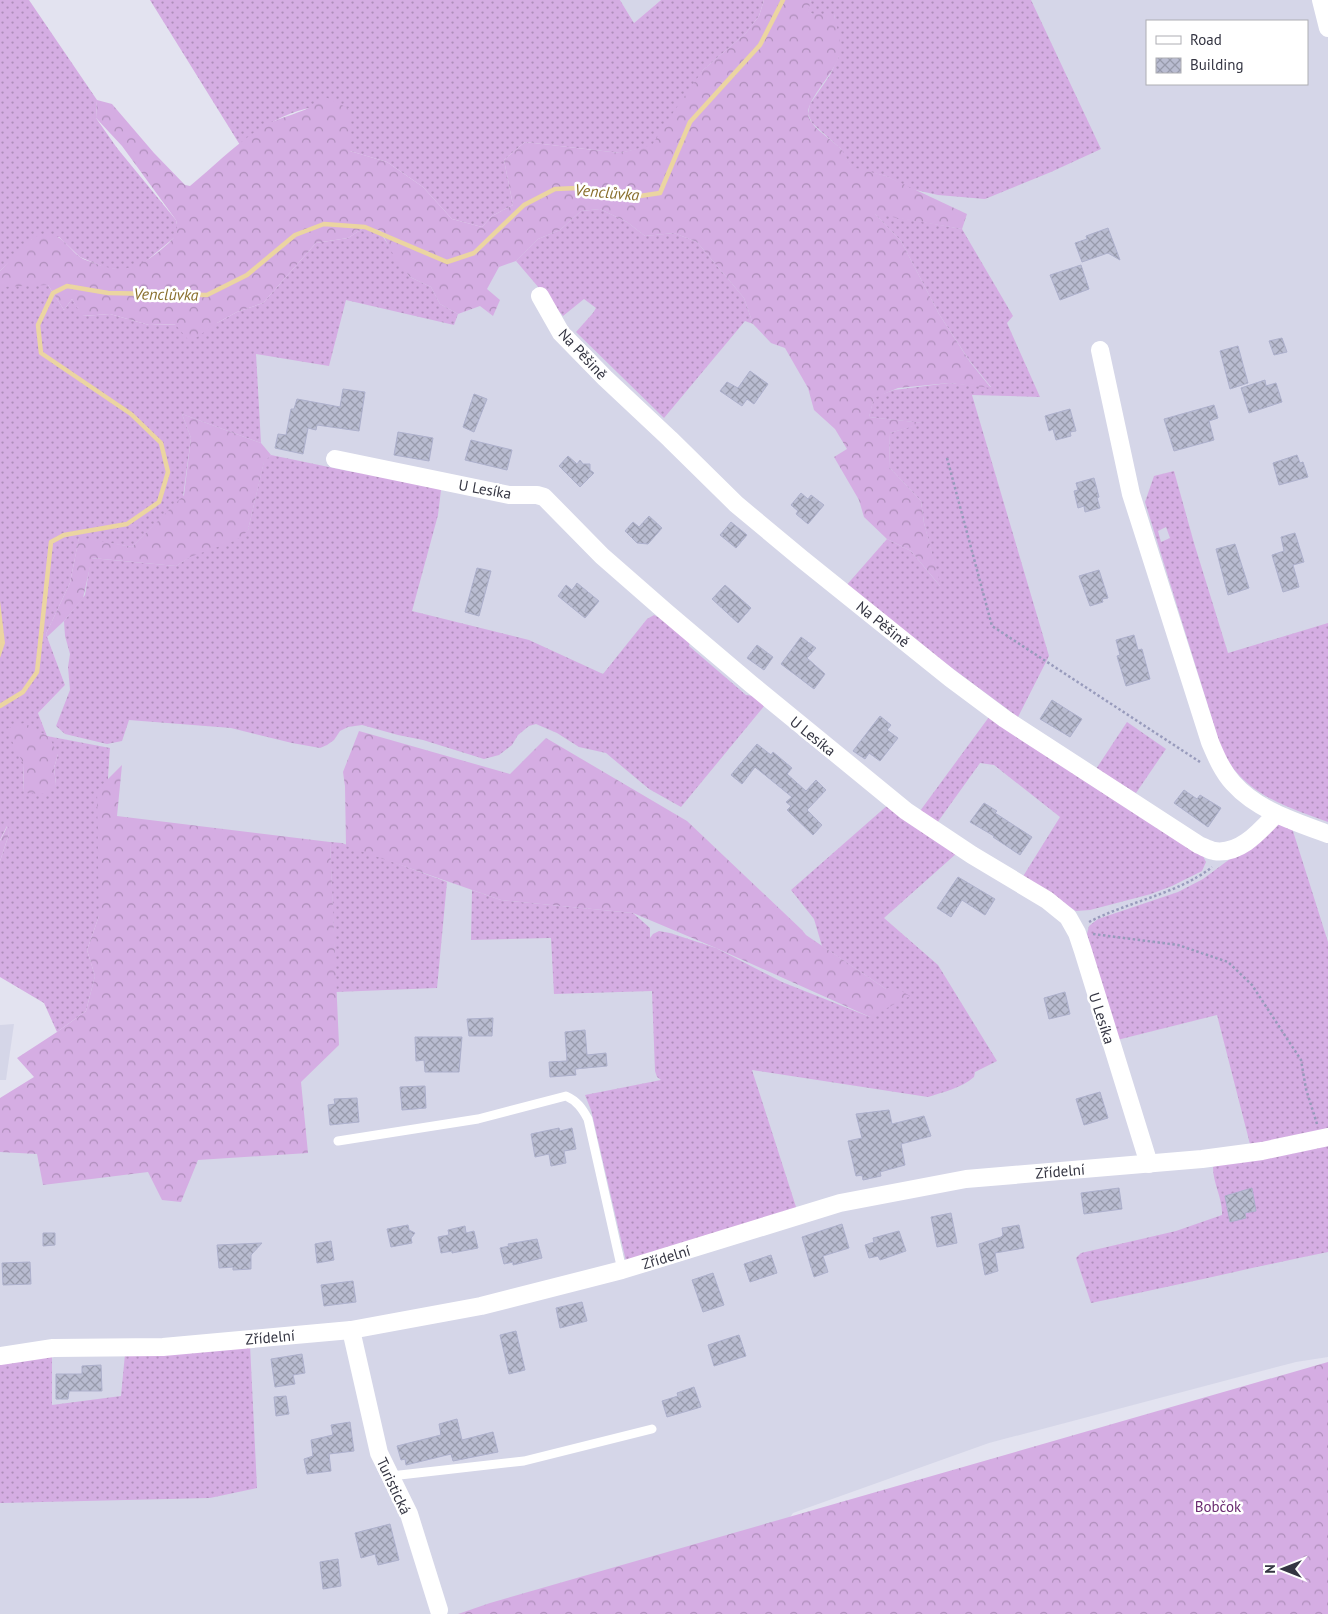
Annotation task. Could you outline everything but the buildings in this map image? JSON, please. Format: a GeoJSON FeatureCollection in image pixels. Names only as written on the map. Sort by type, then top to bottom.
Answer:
{"type":"FeatureCollection","features":[{"type":"Feature","properties":{"kind":"street"},"geometry":{"type":"LineString","coordinates":[[1321,0],[1328,28]]}},
{"type":"Feature","properties":{"kind":"street","name":"Na Pěšině"},"geometry":{"type":"LineString","coordinates":[[540,296],[561,333],[736,504],[950,678],[1005,719],[1199,846],[1214,851],[1229,850]]}},
{"type":"Feature","properties":{"kind":"street"},"geometry":{"type":"LineString","coordinates":[[1100,350],[1131,494],[1210,742],[1220,764],[1233,783],[1254,800],[1276,814],[1328,834]]}},
{"type":"Feature","properties":{"kind":"street","name":"U Lesíka"},"geometry":{"type":"LineString","coordinates":[[335,459],[509,495],[537,495],[544,497],[616,568],[736,672],[906,811],[972,855],[1047,900],[1068,917],[1076,931],[1149,1164]]}},
{"type":"Feature","properties":{"kind":"street"},"geometry":{"type":"LineString","coordinates":[[1229,850],[1240,846],[1276,814]]}},
{"type":"Feature","properties":{"kind":"street","name":"Zřídelní"},"geometry":{"type":"LineString","coordinates":[[0,1356],[53,1348],[163,1347],[351,1330],[481,1306],[622,1270],[840,1203],[966,1179],[1149,1164],[1262,1151],[1325,1132]]}},
{"type":"Feature","properties":{"kind":"street","name":"Turistická"},"geometry":{"type":"LineString","coordinates":[[351,1330],[379,1453],[408,1514],[439,1610]]}},
{"type":"Feature","properties":{"kind":"lane"},"geometry":{"type":"LineString","coordinates":[[338,1141],[478,1119],[566,1096],[581,1106],[588,1119],[622,1270]]}},
{"type":"Feature","properties":{"kind":"lane"},"geometry":{"type":"LineString","coordinates":[[391,1476],[524,1461],[652,1428]]}},
{"type":"Feature","properties":{"kind":"path"},"geometry":{"type":"LineString","coordinates":[[947,458],[992,626],[1208,767]]}},
{"type":"Feature","properties":{"kind":"path"},"geometry":{"type":"LineString","coordinates":[[1076,931],[1108,912],[1185,884],[1210,869],[1229,850]]}},
{"type":"Feature","properties":{"kind":"path"},"geometry":{"type":"LineString","coordinates":[[1076,931],[1178,945],[1228,962],[1252,985],[1301,1060],[1306,1089],[1316,1124],[1325,1132]]}},
{"type":"Feature","properties":{"kind":"shaded area"},"geometry":{"type":"Polygon","coordinates":[[[620,0],[661,0],[634,23],[620,0]]]}},
{"type":"Feature","properties":{"kind":"shaded area"},"geometry":{"type":"Polygon","coordinates":[[[783,0],[1321,0],[1328,28],[1328,1357],[1296,1362],[989,1443],[793,1513],[781,1530],[461,1614],[0,1614],[0,1120],[75,1122],[99,916],[110,749],[47,736],[38,713],[65,685],[46,634],[70,583],[182,414],[365,227],[447,262],[783,0]]]}},
{"type":"Feature","properties":{"kind":"shaded area"},"geometry":{"type":"Polygon","coordinates":[[[0,601],[5,643],[0,658],[0,601]]]}},
{"type":"Feature","properties":{"kind":"shaded area"},"geometry":{"type":"Polygon","coordinates":[[[14,1024],[6,1080],[0,1080],[0,1025],[14,1024]]]}},
{"type":"Feature","properties":{"kind":"green space"},"geometry":{"type":"Polygon","coordinates":[[[0,0],[29,0],[97,100],[96,118],[117,148],[176,220],[178,229],[175,237],[145,262],[127,270],[106,268],[80,257],[59,237],[32,239],[0,271],[0,0]]]}},
{"type":"Feature","properties":{"kind":"green space"},"geometry":{"type":"Polygon","coordinates":[[[150,0],[620,0],[634,23],[661,0],[764,0],[759,16],[746,33],[703,70],[656,145],[620,153],[525,142],[504,160],[513,205],[492,216],[482,227],[452,219],[423,187],[387,162],[350,151],[349,109],[318,106],[304,109],[284,116],[265,126],[240,145],[150,0]]]}},
{"type":"Feature","properties":{"kind":"green space"},"geometry":{"type":"Polygon","coordinates":[[[764,0],[811,0],[808,11],[813,14],[834,14],[840,40],[839,56],[816,93],[808,114],[809,119],[816,128],[842,150],[852,167],[886,176],[967,214],[962,229],[875,214],[901,241],[939,314],[970,362],[991,388],[949,383],[898,388],[874,398],[869,417],[924,423],[890,433],[889,467],[921,501],[924,523],[941,587],[911,551],[887,539],[864,517],[859,500],[834,457],[847,449],[835,429],[814,410],[808,388],[785,348],[771,343],[753,324],[744,298],[697,242],[674,233],[645,236],[627,222],[600,209],[581,211],[560,230],[538,239],[516,261],[499,267],[487,289],[500,300],[493,316],[480,306],[458,314],[440,304],[431,287],[410,277],[394,256],[381,231],[365,227],[348,238],[316,243],[263,303],[237,312],[190,342],[175,324],[149,325],[110,314],[82,316],[72,299],[64,310],[48,285],[0,287],[0,271],[21,248],[40,235],[57,236],[85,260],[104,267],[122,269],[147,260],[167,245],[175,236],[177,229],[176,220],[122,146],[96,118],[97,100],[112,104],[154,153],[185,185],[190,186],[259,129],[276,120],[302,111],[325,97],[350,109],[350,151],[387,162],[423,187],[452,219],[482,227],[492,216],[513,205],[504,160],[525,142],[620,153],[652,145],[703,70],[746,33],[759,16],[764,0]]]}},
{"type":"Feature","properties":{"kind":"green space"},"geometry":{"type":"Polygon","coordinates":[[[811,0],[1031,0],[1101,149],[985,199],[938,195],[911,189],[886,176],[852,168],[841,149],[812,123],[808,114],[810,104],[830,75],[839,56],[834,14],[813,14],[807,11],[811,0]]]}},
{"type":"Feature","properties":{"kind":"green space"},"geometry":{"type":"Polygon","coordinates":[[[600,209],[627,222],[645,236],[674,233],[697,242],[744,298],[753,324],[745,321],[664,418],[576,332],[596,308],[584,299],[563,316],[516,261],[538,239],[560,230],[581,211],[600,209]]]}},
{"type":"Feature","properties":{"kind":"green space"},"geometry":{"type":"Polygon","coordinates":[[[874,213],[962,229],[1013,316],[1007,323],[1040,397],[972,395],[1049,656],[1018,717],[844,588],[887,539],[911,551],[940,586],[924,523],[921,501],[889,467],[890,433],[922,423],[869,417],[874,397],[894,390],[949,383],[991,387],[969,360],[939,314],[901,241],[874,213]]]}},
{"type":"Feature","properties":{"kind":"green space"},"geometry":{"type":"Polygon","coordinates":[[[365,227],[381,234],[410,277],[431,287],[440,304],[458,314],[454,325],[346,300],[329,366],[256,354],[261,443],[182,414],[191,438],[183,497],[132,547],[79,538],[70,583],[46,634],[65,685],[38,713],[47,736],[110,748],[99,916],[87,950],[95,976],[86,1011],[57,1032],[44,1003],[0,977],[0,861],[9,834],[7,826],[0,840],[0,280],[48,285],[64,310],[72,299],[83,316],[110,314],[149,325],[217,323],[237,312],[263,303],[316,243],[348,238],[365,227]],[[58,754],[23,763],[24,793],[56,784],[54,768],[58,754]]]}},
{"type":"Feature","properties":{"kind":"green space"},"geometry":{"type":"Polygon","coordinates":[[[182,414],[261,443],[271,455],[264,462],[248,530],[234,541],[190,557],[176,566],[92,558],[83,598],[64,621],[47,637],[46,634],[70,583],[79,537],[132,547],[184,495],[191,438],[182,414]]]}},
{"type":"Feature","properties":{"kind":"green space"},"geometry":{"type":"Polygon","coordinates":[[[271,455],[348,471],[428,483],[441,490],[438,515],[412,611],[529,640],[603,674],[647,619],[654,615],[690,642],[689,646],[746,695],[754,696],[765,705],[681,807],[649,789],[606,753],[579,747],[557,733],[536,724],[529,726],[518,735],[512,745],[499,755],[484,759],[423,740],[362,725],[348,727],[340,731],[334,740],[320,748],[231,728],[129,720],[122,741],[107,744],[65,734],[56,726],[70,690],[68,667],[70,654],[65,636],[64,621],[85,595],[91,558],[176,566],[194,554],[248,530],[264,461],[271,455]]]}},
{"type":"Feature","properties":{"kind":"green space"},"geometry":{"type":"Polygon","coordinates":[[[1174,471],[1228,653],[1328,623],[1328,822],[1281,804],[1266,796],[1241,777],[1230,764],[1221,748],[1145,502],[1154,476],[1174,471]],[[1166,527],[1158,531],[1161,542],[1170,538],[1166,527]]]}},
{"type":"Feature","properties":{"kind":"green space"},"geometry":{"type":"Polygon","coordinates":[[[989,717],[1203,856],[1206,862],[1202,871],[1151,894],[1090,910],[1076,911],[1022,878],[1060,817],[994,765],[980,763],[937,823],[920,811],[989,717]]]}},
{"type":"Feature","properties":{"kind":"green space"},"geometry":{"type":"Polygon","coordinates":[[[1127,722],[1166,749],[1136,793],[1096,769],[1127,722]]]}},
{"type":"Feature","properties":{"kind":"green space"},"geometry":{"type":"Polygon","coordinates":[[[24,723],[49,737],[58,754],[54,768],[56,784],[47,794],[24,793],[23,763],[6,729],[24,723]]]}},
{"type":"Feature","properties":{"kind":"green space"},"geometry":{"type":"Polygon","coordinates":[[[359,731],[510,774],[546,738],[687,821],[806,935],[886,989],[893,986],[910,996],[870,1017],[633,913],[501,900],[346,846],[343,772],[359,731]]]}},
{"type":"Feature","properties":{"kind":"green space"},"geometry":{"type":"Polygon","coordinates":[[[122,765],[117,816],[330,842],[339,1045],[301,1082],[308,1153],[198,1160],[181,1202],[162,1200],[148,1172],[43,1185],[37,1154],[0,1152],[0,1098],[34,1077],[17,1058],[86,1011],[95,976],[87,950],[99,916],[97,790],[122,765]]]}},
{"type":"Feature","properties":{"kind":"green space"},"geometry":{"type":"Polygon","coordinates":[[[889,804],[957,853],[884,918],[938,965],[997,1061],[975,1072],[974,1077],[964,1084],[928,1097],[752,1070],[797,1210],[626,1261],[591,1110],[585,1095],[661,1080],[657,1077],[655,1071],[652,991],[554,994],[551,938],[471,940],[472,890],[501,900],[633,913],[650,928],[650,938],[659,931],[716,948],[782,982],[870,1017],[886,989],[822,946],[814,919],[791,890],[889,804]]]}},
{"type":"Feature","properties":{"kind":"green space"},"geometry":{"type":"Polygon","coordinates":[[[1277,824],[1283,824],[1292,828],[1328,942],[1328,1128],[1251,1148],[1217,1015],[1117,1040],[1087,934],[1089,926],[1098,919],[1178,892],[1203,879],[1277,824]]]}},
{"type":"Feature","properties":{"kind":"green space"},"geometry":{"type":"Polygon","coordinates":[[[8,825],[9,834],[0,861],[0,841],[8,825]]]}},
{"type":"Feature","properties":{"kind":"green space"},"geometry":{"type":"Polygon","coordinates":[[[330,842],[342,843],[447,882],[437,988],[336,992],[330,842]]]}},
{"type":"Feature","properties":{"kind":"green space"},"geometry":{"type":"Polygon","coordinates":[[[1328,1142],[1328,1252],[1091,1303],[1076,1258],[1081,1253],[1176,1231],[1222,1215],[1213,1167],[1220,1163],[1328,1142]]]}},
{"type":"Feature","properties":{"kind":"green space"},"geometry":{"type":"Polygon","coordinates":[[[250,1345],[257,1488],[210,1498],[0,1503],[0,1361],[52,1355],[52,1405],[121,1396],[125,1354],[250,1345]]]}},
{"type":"Feature","properties":{"kind":"green space","name":"Bobčok"},"geometry":{"type":"Polygon","coordinates":[[[1328,1362],[1328,1614],[458,1614],[490,1603],[1328,1362]]]}},
{"type":"Feature","properties":{"kind":"waterway","name":"Venclůvka"},"geometry":{"type":"LineString","coordinates":[[0,706],[23,692],[37,672],[51,542],[64,535],[127,524],[159,502],[168,472],[161,443],[131,414],[41,353],[38,325],[53,293],[67,286],[108,293],[207,295],[247,275],[295,235],[324,224],[365,227],[447,262],[474,253],[524,205],[555,189],[578,188],[633,197],[660,193],[690,122],[760,45],[783,0]]}}]}
